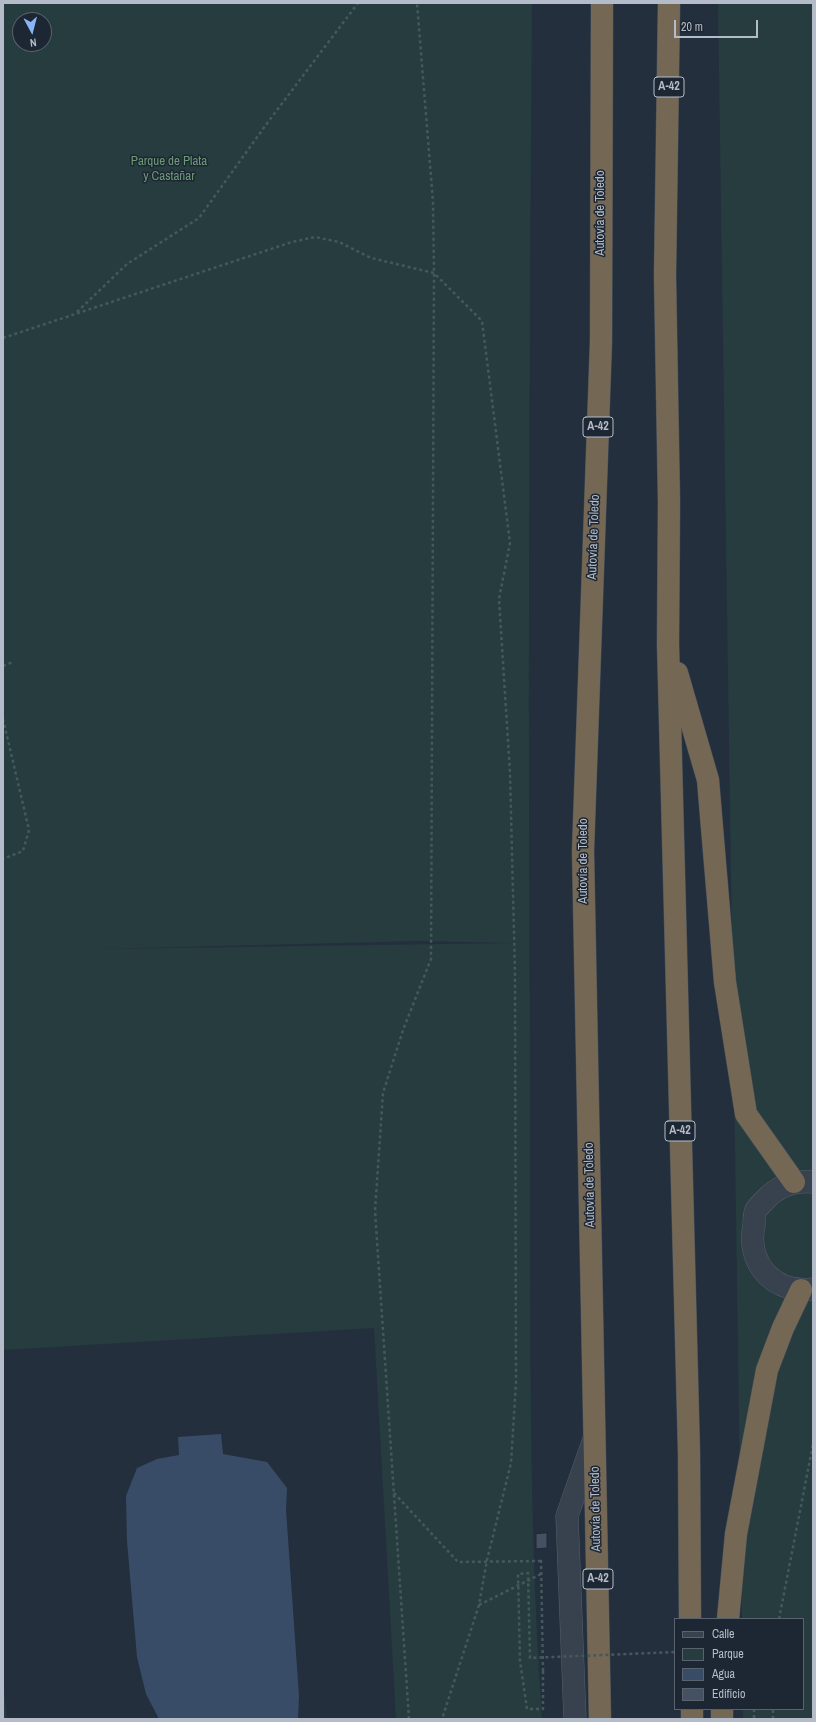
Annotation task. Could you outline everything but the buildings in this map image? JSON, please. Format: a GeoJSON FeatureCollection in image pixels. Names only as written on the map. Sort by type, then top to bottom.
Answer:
{"type":"FeatureCollection","features":[{"type":"Feature","properties":{"kind":"highway","name":"Autovía de Toledo"},"geometry":{"type":"LineString","coordinates":[[600,1719],[583,851],[601,341],[602,3]]}},
{"type":"Feature","properties":{"kind":"highway","name":"A-42"},"geometry":{"type":"LineString","coordinates":[[669,3],[665,276],[670,502],[668,644],[688,1453],[690,1618]]}},
{"type":"Feature","properties":{"kind":"highway"},"geometry":{"type":"LineString","coordinates":[[668,644],[708,780],[725,982],[746,1114],[804,1182]]}},
{"type":"Feature","properties":{"kind":"highway"},"geometry":{"type":"LineString","coordinates":[[728,1618],[736,1534],[767,1370],[783,1328],[807,1290]]}},
{"type":"Feature","properties":{"kind":"street"},"geometry":{"type":"LineString","coordinates":[[804,1182],[772,1191],[756,1210],[751,1238],[756,1260],[769,1277],[784,1287],[807,1290]]}},
{"type":"Feature","properties":{"kind":"street"},"geometry":{"type":"LineString","coordinates":[[575,1719],[567,1516],[595,1438]]}},
{"type":"Feature","properties":{"kind":"path"},"geometry":{"type":"LineString","coordinates":[[75,314],[127,264],[199,218],[268,122],[358,3]]}},
{"type":"Feature","properties":{"kind":"path"},"geometry":{"type":"LineString","coordinates":[[409,1719],[375,1211],[383,1093],[403,1030],[431,959],[433,202],[417,3]]}},
{"type":"Feature","properties":{"kind":"path"},"geometry":{"type":"LineString","coordinates":[[3,338],[292,242],[316,237],[339,242],[371,258],[434,273],[482,321],[510,543],[499,599],[510,774],[514,957],[516,1382],[512,1463],[487,1560],[480,1605],[442,1719]]}},
{"type":"Feature","properties":{"kind":"path"},"geometry":{"type":"LineString","coordinates":[[3,666],[13,662]]}},
{"type":"Feature","properties":{"kind":"path"},"geometry":{"type":"LineString","coordinates":[[3,719],[28,830],[23,851],[3,859]]}},
{"type":"Feature","properties":{"kind":"path"},"geometry":{"type":"LineString","coordinates":[[779,1618],[813,1444]]}},
{"type":"Feature","properties":{"kind":"path"},"geometry":{"type":"LineString","coordinates":[[394,1493],[458,1562],[487,1560],[541,1561]]}},
{"type":"Feature","properties":{"kind":"path"},"geometry":{"type":"LineString","coordinates":[[541,1554],[541,1574],[543,1657],[543,1670],[543,1709],[527,1709],[520,1661],[518,1574],[528,1573],[530,1658],[543,1657],[674,1652]]}},
{"type":"Feature","properties":{"kind":"path"},"geometry":{"type":"LineString","coordinates":[[480,1605],[541,1574]]}},
{"type":"Feature","properties":{"kind":"green space","name":"Parque de Plata y Castañar"},"geometry":{"type":"Polygon","coordinates":[[[3,3],[532,3],[529,671],[531,1396],[534,1558],[542,1719],[396,1719],[374,1328],[3,1350],[3,3]],[[420,941],[99,949],[513,943],[420,941]]]}},
{"type":"Feature","properties":{"kind":"green space"},"geometry":{"type":"Polygon","coordinates":[[[718,3],[813,3],[813,1719],[743,1719],[743,1710],[804,1710],[804,1618],[742,1618],[718,3]]]}},
{"type":"Feature","properties":{"kind":"green space"},"geometry":{"type":"Polygon","coordinates":[[[3,1679],[7,1719],[3,1719],[3,1679]]]}},
{"type":"Feature","properties":{"kind":"water"},"geometry":{"type":"Polygon","coordinates":[[[221,1434],[223,1454],[267,1462],[287,1488],[286,1510],[299,1696],[298,1719],[159,1719],[146,1694],[137,1657],[127,1541],[126,1496],[137,1468],[157,1459],[179,1455],[178,1437],[221,1434]]]}}]}
